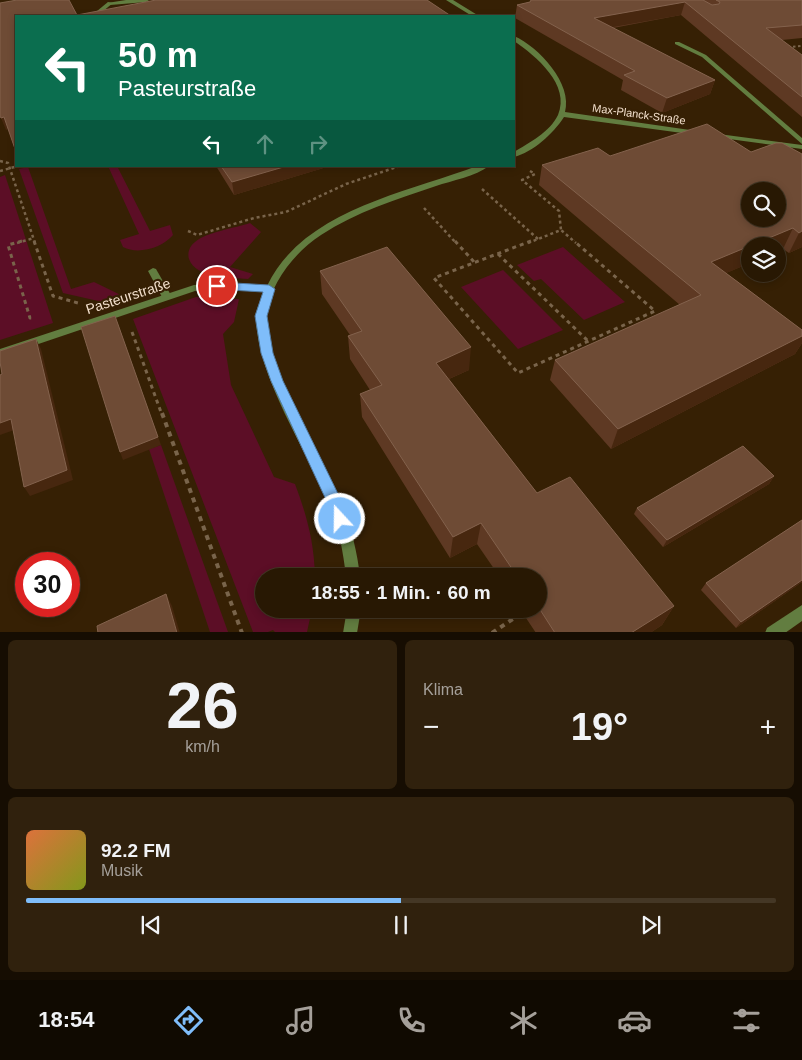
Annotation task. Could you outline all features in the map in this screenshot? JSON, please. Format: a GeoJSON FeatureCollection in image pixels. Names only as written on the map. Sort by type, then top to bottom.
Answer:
{"type":"FeatureCollection","features":[{"type":"Feature","properties":{"kind":"street"},"geometry":{"type":"LineString","coordinates":[[95,15],[110,3],[146,0]]}},
{"type":"Feature","properties":{"kind":"street"},"geometry":{"type":"LineString","coordinates":[[449,0],[474,15]]}},
{"type":"Feature","properties":{"kind":"street"},"geometry":{"type":"LineString","coordinates":[[515,39],[550,69],[563,97],[562,114],[542,137],[515,154]]}},
{"type":"Feature","properties":{"kind":"street"},"geometry":{"type":"LineString","coordinates":[[677,43],[704,56],[802,142]]}},
{"type":"Feature","properties":{"kind":"street","name":"Max-Planck-Straße"},"geometry":{"type":"LineString","coordinates":[[562,114],[802,147]]}},
{"type":"Feature","properties":{"kind":"street"},"geometry":{"type":"LineString","coordinates":[[352,568],[349,547],[336,504],[277,381],[267,353],[261,316],[269,289],[285,262],[303,244],[325,229],[358,212],[482,167]]}},
{"type":"Feature","properties":{"kind":"street"},"geometry":{"type":"LineString","coordinates":[[153,271],[167,297]]}},
{"type":"Feature","properties":{"kind":"street","name":"Pasteurstraße"},"geometry":{"type":"LineString","coordinates":[[0,353],[202,287],[269,289]]}},
{"type":"Feature","properties":{"kind":"street"},"geometry":{"type":"LineString","coordinates":[[772,632],[802,612]]}},
{"type":"Feature","properties":{"kind":"street"},"geometry":{"type":"LineString","coordinates":[[350,632],[352,618]]}},
{"type":"Feature","properties":{"kind":"path"},"geometry":{"type":"LineString","coordinates":[[786,48],[802,46]]}},
{"type":"Feature","properties":{"kind":"path"},"geometry":{"type":"LineString","coordinates":[[0,161],[8,163],[10,168],[53,296],[118,314],[128,322],[242,632]]}},
{"type":"Feature","properties":{"kind":"path"},"geometry":{"type":"LineString","coordinates":[[0,171],[15,167]]}},
{"type":"Feature","properties":{"kind":"path"},"geometry":{"type":"LineString","coordinates":[[188,231],[197,236],[254,218],[286,212],[346,184],[397,167]]}},
{"type":"Feature","properties":{"kind":"path"},"geometry":{"type":"LineString","coordinates":[[528,169],[535,174],[522,180],[559,211],[561,230],[655,311],[518,373],[434,278],[561,230]]}},
{"type":"Feature","properties":{"kind":"path"},"geometry":{"type":"LineString","coordinates":[[465,174],[538,239]]}},
{"type":"Feature","properties":{"kind":"path"},"geometry":{"type":"LineString","coordinates":[[409,193],[475,262]]}},
{"type":"Feature","properties":{"kind":"path"},"geometry":{"type":"LineString","coordinates":[[34,238],[8,245],[30,318],[57,322],[61,332]]}},
{"type":"Feature","properties":{"kind":"path"},"geometry":{"type":"LineString","coordinates":[[498,254],[588,341]]}},
{"type":"Feature","properties":{"kind":"path"},"geometry":{"type":"LineString","coordinates":[[492,632],[514,618]]}},
{"type":"Feature","properties":{"kind":"shaded area"},"geometry":{"type":"Polygon","coordinates":[[[28,167],[71,289],[94,282],[131,300],[116,305],[63,293],[19,169],[28,167]]]}},
{"type":"Feature","properties":{"kind":"shaded area"},"geometry":{"type":"Polygon","coordinates":[[[108,167],[118,167],[150,231],[170,225],[173,235],[168,240],[150,249],[136,250],[123,247],[120,240],[139,234],[108,167]]]}},
{"type":"Feature","properties":{"kind":"shaded area"},"geometry":{"type":"Polygon","coordinates":[[[5,175],[53,323],[0,340],[0,177],[5,175]]]}},
{"type":"Feature","properties":{"kind":"shaded area"},"geometry":{"type":"Polygon","coordinates":[[[250,223],[261,232],[230,267],[253,274],[248,279],[206,274],[193,266],[188,254],[190,247],[195,242],[214,233],[250,223]]]}},
{"type":"Feature","properties":{"kind":"shaded area"},"geometry":{"type":"Polygon","coordinates":[[[563,247],[625,302],[584,320],[541,279],[534,281],[517,265],[563,247]]]}},
{"type":"Feature","properties":{"kind":"shaded area"},"geometry":{"type":"Polygon","coordinates":[[[503,270],[563,330],[518,349],[461,287],[503,270]]]}},
{"type":"Feature","properties":{"kind":"shaded area"},"geometry":{"type":"Polygon","coordinates":[[[196,297],[239,299],[234,322],[223,334],[231,385],[274,477],[295,484],[309,529],[314,568],[255,568],[255,618],[310,618],[307,632],[275,632],[273,630],[253,632],[133,319],[196,297]]]}},
{"type":"Feature","properties":{"kind":"shaded area"},"geometry":{"type":"Polygon","coordinates":[[[161,445],[228,632],[210,632],[149,449],[161,445]]]}},
{"type":"Feature","properties":{"kind":"building"},"geometry":{"type":"Polygon","coordinates":[[[17,0],[69,0],[77,15],[15,15],[15,149],[4,117],[1,118],[0,116],[0,3],[17,0]]]}},
{"type":"Feature","properties":{"kind":"building"},"geometry":{"type":"Polygon","coordinates":[[[156,0],[427,0],[450,15],[77,15],[156,0]]]}},
{"type":"Feature","properties":{"kind":"building"},"geometry":{"type":"Polygon","coordinates":[[[531,0],[703,0],[712,5],[719,4],[720,2],[716,0],[802,0],[802,25],[766,28],[802,55],[802,97],[685,2],[594,18],[715,80],[667,98],[624,75],[635,71],[517,5],[530,2],[531,0]]]}},
{"type":"Feature","properties":{"kind":"building"},"geometry":{"type":"Polygon","coordinates":[[[707,124],[751,152],[776,143],[782,143],[802,154],[802,231],[799,233],[793,228],[771,237],[741,237],[741,250],[711,262],[802,330],[802,336],[618,429],[555,360],[701,295],[542,165],[598,148],[610,156],[707,124]]]}},
{"type":"Feature","properties":{"kind":"building"},"geometry":{"type":"Polygon","coordinates":[[[222,167],[284,167],[232,182],[222,167]]]}},
{"type":"Feature","properties":{"kind":"building"},"geometry":{"type":"Polygon","coordinates":[[[387,247],[471,347],[436,363],[537,493],[570,477],[674,606],[633,632],[554,632],[545,618],[547,618],[547,568],[512,568],[481,523],[453,537],[360,394],[382,385],[348,336],[362,331],[320,271],[387,247]]]}},
{"type":"Feature","properties":{"kind":"building"},"geometry":{"type":"Polygon","coordinates":[[[115,316],[158,437],[120,452],[81,327],[115,316]]]}},
{"type":"Feature","properties":{"kind":"building"},"geometry":{"type":"Polygon","coordinates":[[[36,339],[67,470],[24,487],[11,419],[0,423],[0,375],[2,374],[0,351],[36,339]]]}},
{"type":"Feature","properties":{"kind":"building"},"geometry":{"type":"Polygon","coordinates":[[[743,446],[774,476],[667,540],[637,508],[743,446]]]}},
{"type":"Feature","properties":{"kind":"building"},"geometry":{"type":"Polygon","coordinates":[[[802,520],[802,580],[741,622],[706,583],[802,520]]]}},
{"type":"Feature","properties":{"kind":"building"},"geometry":{"type":"Polygon","coordinates":[[[166,594],[177,632],[98,632],[97,626],[166,594]]]}},
{"type":"Feature","properties":{"kind":"route"},"geometry":{"type":"LineString","coordinates":[[217,286],[269,289],[261,316],[267,353],[277,381],[336,504],[340,519]]}}]}
